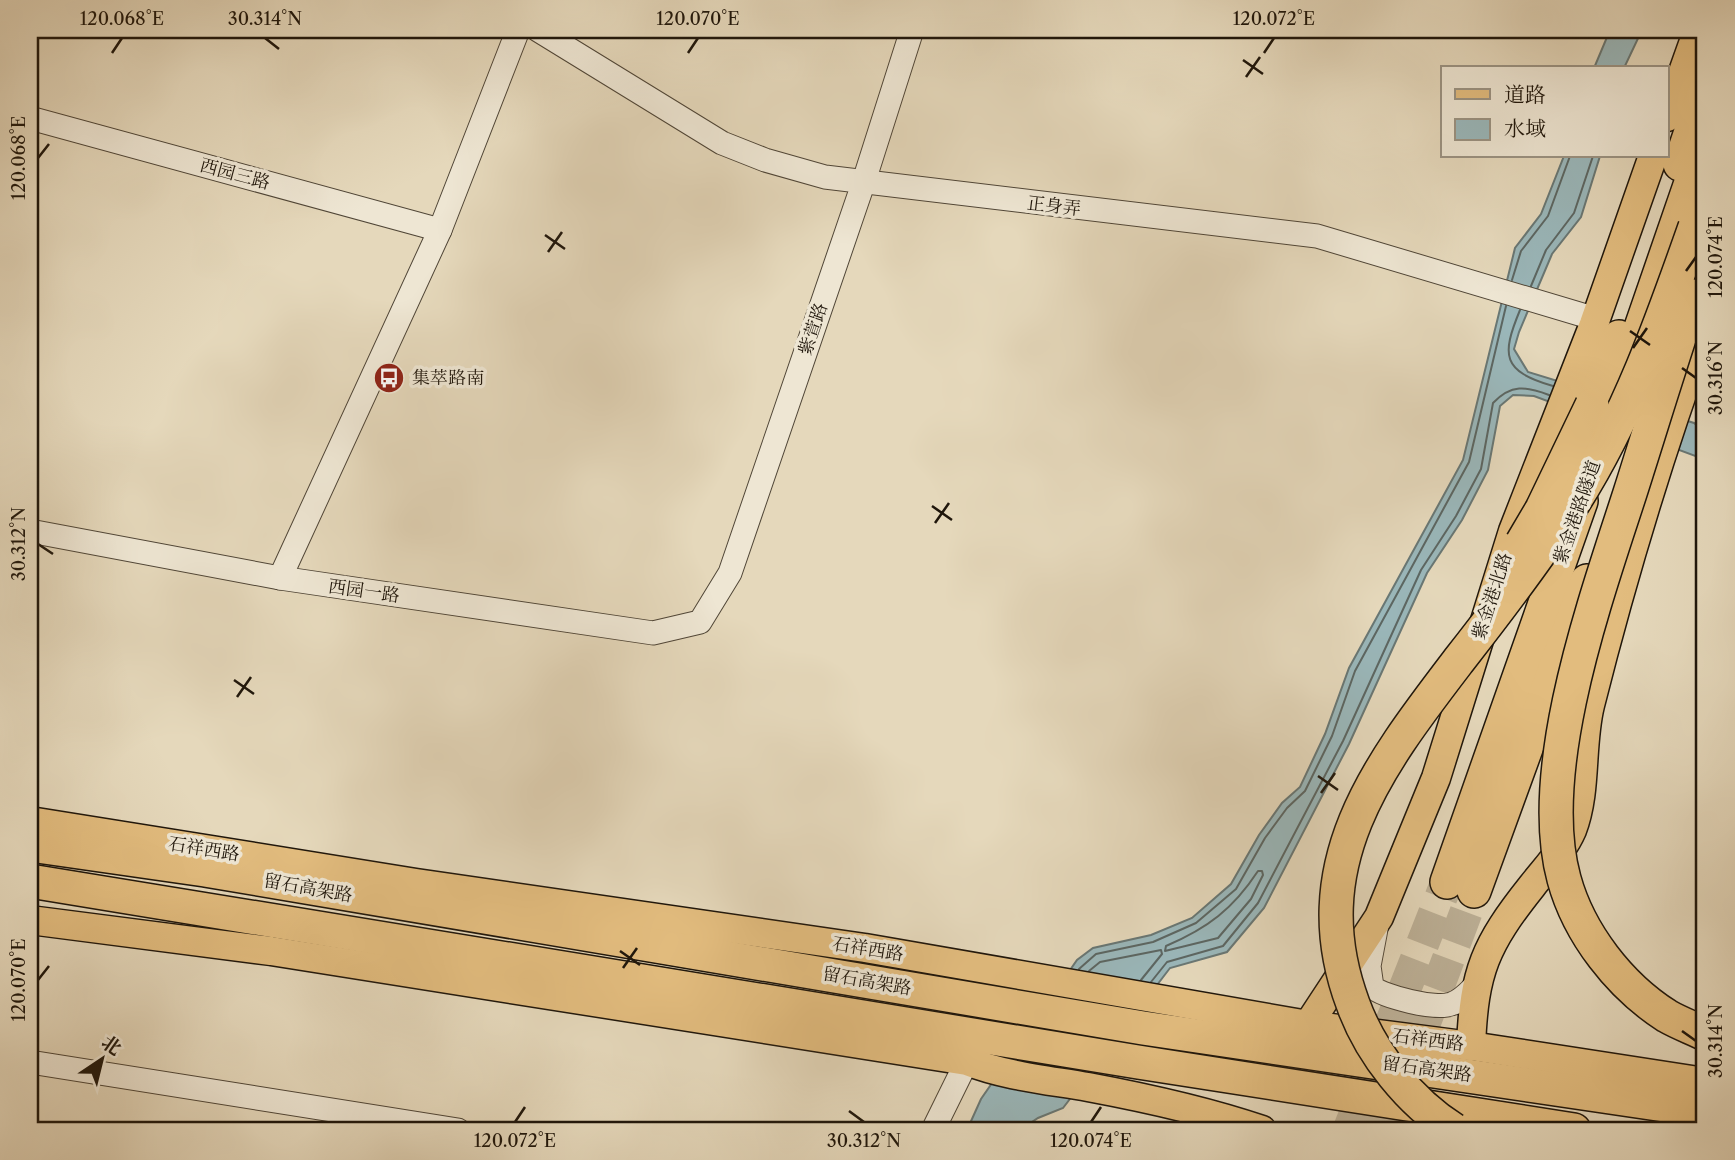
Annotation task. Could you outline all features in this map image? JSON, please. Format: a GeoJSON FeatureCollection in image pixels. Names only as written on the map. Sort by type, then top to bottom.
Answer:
{"type":"FeatureCollection","features":[{"type":"Feature","properties":{"kind":"highway"},"geometry":{"type":"LineString","coordinates":[[1454,1130],[1416,1099],[1393,1074],[1358,1017],[1348,990],[1339,963],[1336,895],[1349,833],[1372,783],[1417,715],[1542,509],[1568,456],[1616,347],[1705,90]]}},
{"type":"Feature","properties":{"kind":"highway","name":"紫金港路隧道"},"geometry":{"type":"LineString","coordinates":[[1702,220],[1583,592],[1460,886],[1548,600],[1705,142]]}},
{"type":"Feature","properties":{"kind":"highway"},"geometry":{"type":"LineString","coordinates":[[1417,715],[1520,581],[1575,500],[1605,448],[1647,358],[1702,220]]}},
{"type":"Feature","properties":{"kind":"highway"},"geometry":{"type":"LineString","coordinates":[[1705,262],[1594,605],[1559,751],[1558,835],[1564,878],[1577,915],[1610,967],[1667,1016],[1705,1034]]}},
{"type":"Feature","properties":{"kind":"highway","name":"留石高架路"},"geometry":{"type":"LineString","coordinates":[[30,845],[205,870],[1020,1007],[1149,1013],[1705,1111]]}},
{"type":"Feature","properties":{"kind":"highway","name":"留石高架路"},"geometry":{"type":"LineString","coordinates":[[30,881],[983,1056],[1138,1062],[1574,1130]]}},
{"type":"Feature","properties":{"kind":"main road"},"geometry":{"type":"LineString","coordinates":[[1668,114],[1698,30]]}},
{"type":"Feature","properties":{"kind":"main road","name":"紫金港北路"},"geometry":{"type":"LineString","coordinates":[[1308,1025],[1379,918],[1436,778],[1513,531],[1596,319],[1652,158]]}},
{"type":"Feature","properties":{"kind":"main road"},"geometry":{"type":"LineString","coordinates":[[1471,1045],[1477,984],[1486,953],[1508,916],[1554,860],[1572,831],[1578,806],[1587,716],[1598,673],[1640,521],[1704,335]]}},
{"type":"Feature","properties":{"kind":"main road","name":"石祥西路"},"geometry":{"type":"LineString","coordinates":[[30,821],[416,883],[865,948],[1049,979],[1149,1013],[1308,1025],[1471,1045],[1705,1082]]}},
{"type":"Feature","properties":{"kind":"main road"},"geometry":{"type":"LineString","coordinates":[[30,920],[271,951],[983,1056],[1105,1090],[1231,1119],[1262,1130]]}},
{"type":"Feature","properties":{"kind":"street"},"geometry":{"type":"LineString","coordinates":[[280,578],[440,230],[517,30]]}},
{"type":"Feature","properties":{"kind":"street","name":"正身弄"},"geometry":{"type":"LineString","coordinates":[[538,30],[722,143],[777,163],[863,184],[1317,236],[1596,319]]}},
{"type":"Feature","properties":{"kind":"street","name":"紫萱路"},"geometry":{"type":"LineString","coordinates":[[700,622],[730,573],[863,184],[912,30]]}},
{"type":"Feature","properties":{"kind":"street","name":"西园三路"},"geometry":{"type":"LineString","coordinates":[[30,118],[440,230]]}},
{"type":"Feature","properties":{"kind":"street","name":"西园一路"},"geometry":{"type":"LineString","coordinates":[[30,531],[280,578],[653,633],[700,622]]}},
{"type":"Feature","properties":{"kind":"street"},"geometry":{"type":"LineString","coordinates":[[1379,918],[1369,966],[1372,987],[1383,995],[1447,1006],[1460,1001],[1477,984]]}},
{"type":"Feature","properties":{"kind":"street"},"geometry":{"type":"LineString","coordinates":[[933,1130],[983,1056]]}},
{"type":"Feature","properties":{"kind":"street"},"geometry":{"type":"LineString","coordinates":[[30,1062],[458,1130]]}},
{"type":"Feature","properties":{"kind":"water"},"geometry":{"type":"Polygon","coordinates":[[[1610,30],[1642,30],[1625,66],[1595,66],[1610,30]]]}},
{"type":"Feature","properties":{"kind":"water"},"geometry":{"type":"Polygon","coordinates":[[[1563,158],[1599,158],[1581,217],[1552,254],[1519,332],[1514,349],[1528,372],[1694,423],[1705,432],[1705,463],[1701,458],[1534,396],[1513,395],[1500,406],[1488,470],[1462,520],[1427,573],[1349,744],[1264,908],[1227,952],[1170,968],[1063,1108],[1038,1118],[1020,1130],[967,1130],[981,1099],[1077,960],[1093,948],[1151,935],[1192,918],[1231,884],[1259,835],[1282,803],[1300,787],[1325,734],[1349,668],[1463,460],[1515,248],[1541,214],[1563,158]]]}},
{"type":"Feature","properties":{"kind":"tunnel"},"geometry":{"type":"LineString","coordinates":[[1349,1130],[1447,882]]}},
{"type":"Feature","properties":{"kind":"tunnel"},"geometry":{"type":"LineString","coordinates":[[1384,1130],[1474,891]]}},
{"type":"Feature","properties":{"kind":"place","name":"集萃路南"},"geometry":{"type":"Point","coordinates":[389,378]}}]}
